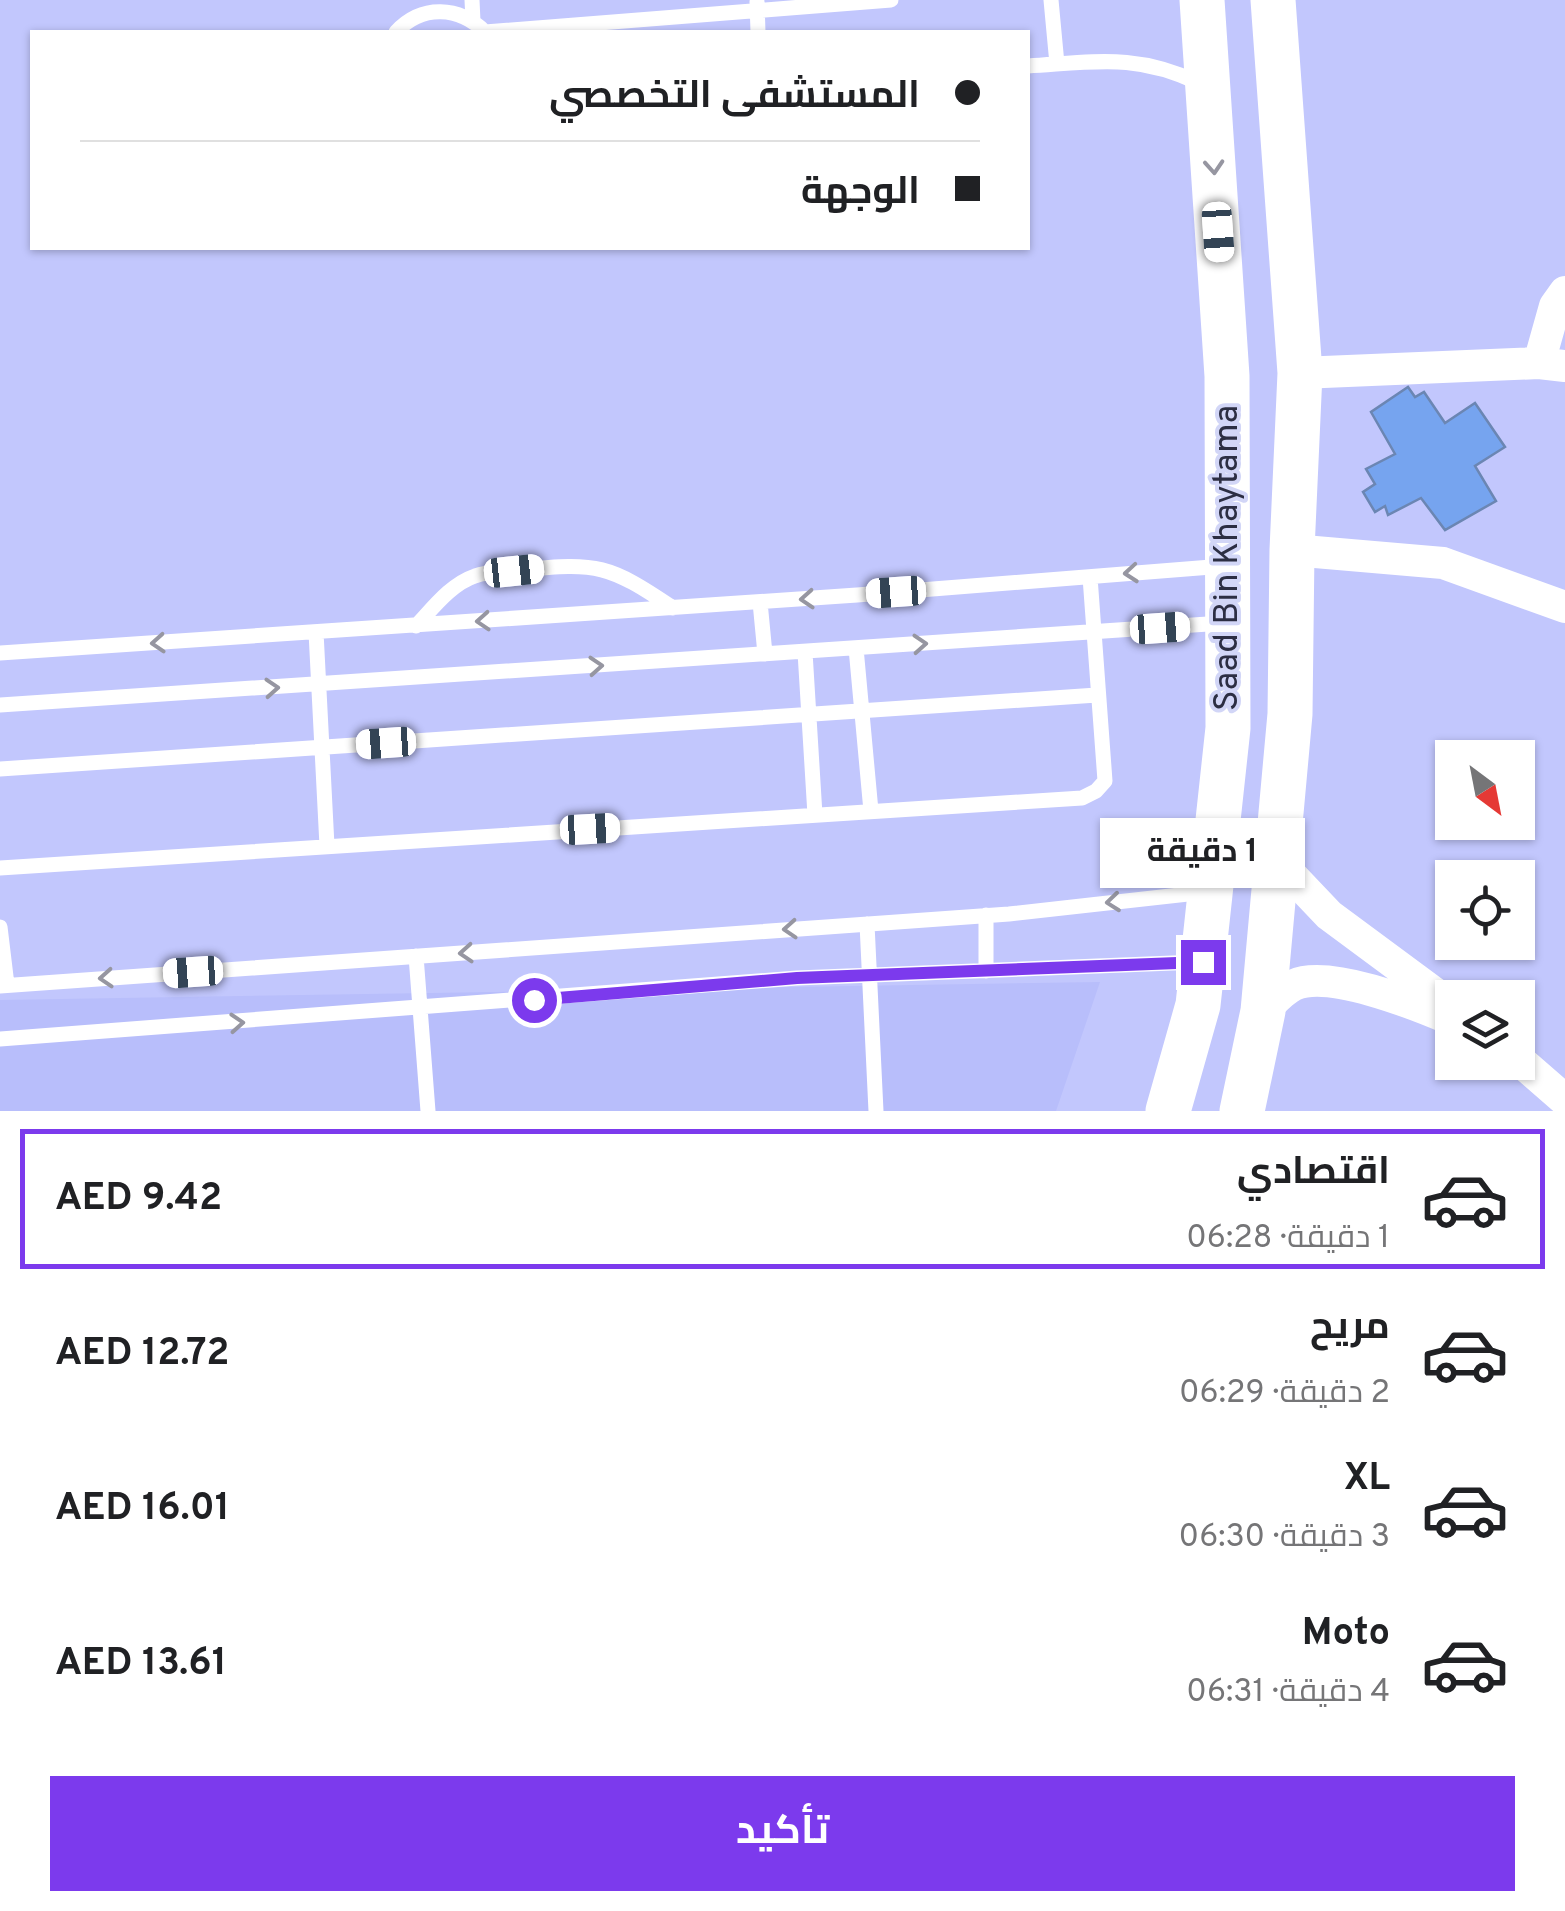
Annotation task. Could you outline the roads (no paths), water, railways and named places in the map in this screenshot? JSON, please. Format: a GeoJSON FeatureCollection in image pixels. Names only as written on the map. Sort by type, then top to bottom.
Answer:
{"type":"FeatureCollection","features":[{"type":"Feature","properties":{"kind":"main road","name":"Saad Bin Khaytama"},"geometry":{"type":"LineString","coordinates":[[1168,1111],[1198,1006],[1228,728],[1228,376],[1202,0]]}},
{"type":"Feature","properties":{"kind":"main road","name":"Saad Bin Khaytama"},"geometry":{"type":"LineString","coordinates":[[1242,1111],[1263,1010],[1280,845],[1290,714],[1300,373],[1274,0]]}},
{"type":"Feature","properties":{"kind":"street"},"geometry":{"type":"LineString","coordinates":[[1300,373],[1552,365],[1555,306],[1565,292]]}},
{"type":"Feature","properties":{"kind":"street"},"geometry":{"type":"LineString","coordinates":[[1292,550],[1443,563],[1565,608]]}},
{"type":"Feature","properties":{"kind":"street"},"geometry":{"type":"LineString","coordinates":[[1280,845],[1290,874],[1329,915],[1435,993]]}},
{"type":"Feature","properties":{"kind":"street"},"geometry":{"type":"LineString","coordinates":[[1263,1010],[1296,984],[1326,982],[1372,989],[1435,1013]]}},
{"type":"Feature","properties":{"kind":"street"},"geometry":{"type":"LineString","coordinates":[[1535,1074],[1565,1100]]}},
{"type":"Feature","properties":{"kind":"lane"},"geometry":{"type":"LineString","coordinates":[[411,0],[412,18]]}},
{"type":"Feature","properties":{"kind":"lane"},"geometry":{"type":"LineString","coordinates":[[472,0],[481,28]]}},
{"type":"Feature","properties":{"kind":"lane"},"geometry":{"type":"LineString","coordinates":[[398,30],[412,18],[443,11],[481,28],[757,4],[891,0]]}},
{"type":"Feature","properties":{"kind":"lane"},"geometry":{"type":"LineString","coordinates":[[1051,0],[1056,64]]}},
{"type":"Feature","properties":{"kind":"lane"},"geometry":{"type":"LineString","coordinates":[[757,4],[758,30]]}},
{"type":"Feature","properties":{"kind":"lane"},"geometry":{"type":"LineString","coordinates":[[1030,66],[1142,62],[1170,69],[1208,88]]}},
{"type":"Feature","properties":{"kind":"lane"},"geometry":{"type":"LineString","coordinates":[[0,653],[760,602],[1228,565]]}},
{"type":"Feature","properties":{"kind":"lane"},"geometry":{"type":"LineString","coordinates":[[416,626],[453,588],[476,575],[552,567],[598,566],[627,577],[673,608]]}},
{"type":"Feature","properties":{"kind":"lane"},"geometry":{"type":"LineString","coordinates":[[0,868],[1082,798],[1105,781],[1090,577]]}},
{"type":"Feature","properties":{"kind":"lane"},"geometry":{"type":"LineString","coordinates":[[760,602],[765,654]]}},
{"type":"Feature","properties":{"kind":"lane"},"geometry":{"type":"LineString","coordinates":[[0,705],[1228,623]]}},
{"type":"Feature","properties":{"kind":"lane"},"geometry":{"type":"LineString","coordinates":[[316,632],[327,846]]}},
{"type":"Feature","properties":{"kind":"lane"},"geometry":{"type":"LineString","coordinates":[[856,648],[871,811]]}},
{"type":"Feature","properties":{"kind":"lane"},"geometry":{"type":"LineString","coordinates":[[805,652],[816,815]]}},
{"type":"Feature","properties":{"kind":"lane"},"geometry":{"type":"LineString","coordinates":[[0,769],[1098,695]]}},
{"type":"Feature","properties":{"kind":"lane"},"geometry":{"type":"LineString","coordinates":[[0,926],[4,986],[986,916],[1210,891]]}},
{"type":"Feature","properties":{"kind":"lane"},"geometry":{"type":"LineString","coordinates":[[986,916],[986,971]]}},
{"type":"Feature","properties":{"kind":"lane"},"geometry":{"type":"LineString","coordinates":[[867,924],[876,1111]]}},
{"type":"Feature","properties":{"kind":"lane"},"geometry":{"type":"LineString","coordinates":[[416,956],[428,1111]]}},
{"type":"Feature","properties":{"kind":"lane"},"geometry":{"type":"LineString","coordinates":[[0,1039],[797,978],[1203,962]]}}]}
